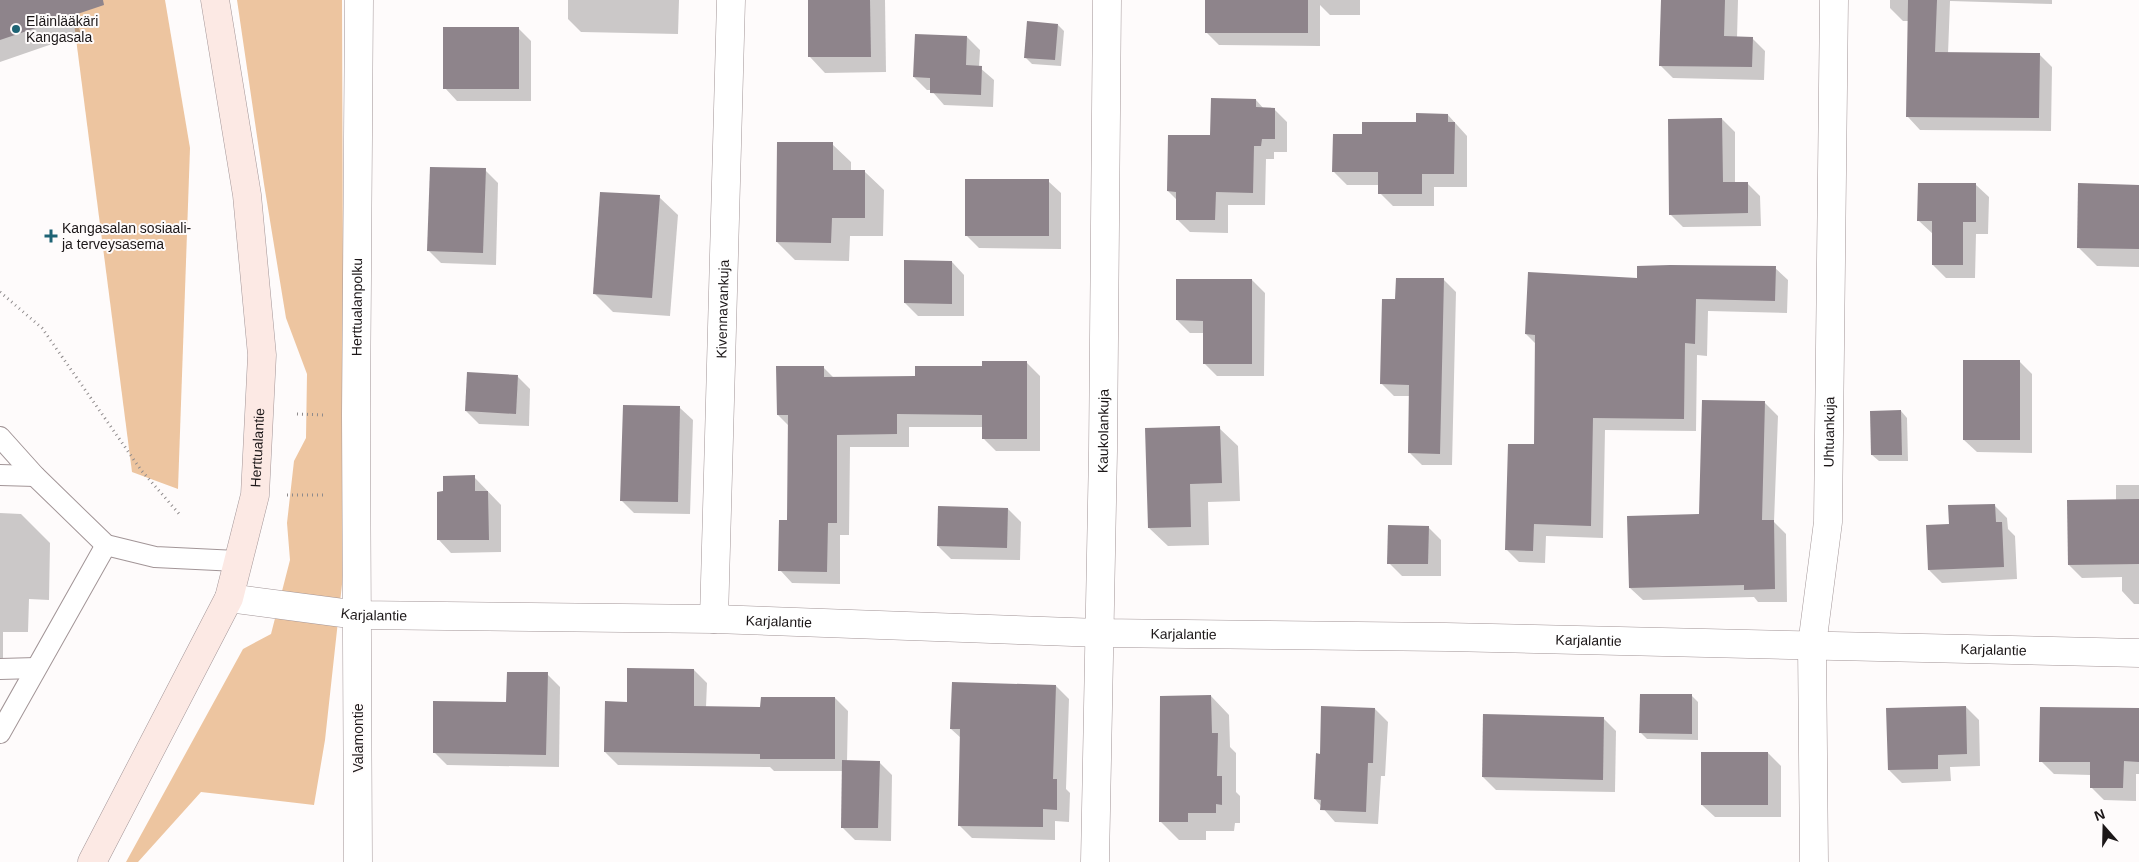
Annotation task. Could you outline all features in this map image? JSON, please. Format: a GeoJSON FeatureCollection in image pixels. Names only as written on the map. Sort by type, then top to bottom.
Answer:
{"type":"FeatureCollection","features":[{"type":"Feature","properties":{"kind":"street","name":"Herttualantie"},"geometry":{"type":"LineString","coordinates":[[92,862],[229,598],[255,495],[262,356],[247,195],[215,0]]}},
{"type":"Feature","properties":{"kind":"street","name":"Herttualanpolku"},"geometry":{"type":"LineString","coordinates":[[358,615],[356,495],[359,0]]}},
{"type":"Feature","properties":{"kind":"street","name":"Kivennavankuja"},"geometry":{"type":"LineString","coordinates":[[714,619],[731,0]]}},
{"type":"Feature","properties":{"kind":"street","name":"Kaukolankuja"},"geometry":{"type":"LineString","coordinates":[[1095,862],[1100,633],[1107,0]]}},
{"type":"Feature","properties":{"kind":"street","name":"Uhtuankuja"},"geometry":{"type":"LineString","coordinates":[[1814,862],[1812,645],[1828,522],[1834,0]]}},
{"type":"Feature","properties":{"kind":"street","name":"Karjalantie"},"geometry":{"type":"LineString","coordinates":[[229,598],[358,615],[714,619],[1100,633],[2139,652]]}},
{"type":"Feature","properties":{"kind":"street","name":"Valamontie"},"geometry":{"type":"LineString","coordinates":[[358,615],[358,862]]}},
{"type":"Feature","properties":{"kind":"lane"},"geometry":{"type":"LineString","coordinates":[[0,437],[35,476],[106,544],[155,557],[237,561]]}},
{"type":"Feature","properties":{"kind":"lane"},"geometry":{"type":"LineString","coordinates":[[0,475],[35,476]]}},
{"type":"Feature","properties":{"kind":"lane"},"geometry":{"type":"LineString","coordinates":[[0,733],[106,544]]}},
{"type":"Feature","properties":{"kind":"lane"},"geometry":{"type":"LineString","coordinates":[[0,669],[36,668]]}},
{"type":"Feature","properties":{"kind":"path"},"geometry":{"type":"LineString","coordinates":[[0,292],[42,328],[141,470],[181,516]]}},
{"type":"Feature","properties":{"kind":"path"},"geometry":{"type":"LineString","coordinates":[[255,495],[356,495]]}},
{"type":"Feature","properties":{"kind":"shaded area"},"geometry":{"type":"Polygon","coordinates":[[[71,0],[165,0],[190,148],[178,489],[132,472],[71,0]]]}},
{"type":"Feature","properties":{"kind":"shaded area"},"geometry":{"type":"Polygon","coordinates":[[[237,0],[342,0],[344,566],[325,740],[314,805],[201,792],[138,862],[126,862],[243,649],[271,634],[290,560],[287,523],[294,461],[306,438],[307,374],[286,318],[237,0]]]}},
{"type":"Feature","properties":{"kind":"building","name":"Eläinlääkäri Kangasala"},"geometry":{"type":"Polygon","coordinates":[[[0,0],[103,0],[104,5],[0,40],[0,0]]]}},
{"type":"Feature","properties":{"kind":"building"},"geometry":{"type":"Polygon","coordinates":[[[808,0],[870,0],[871,57],[808,57],[808,0]]]}},
{"type":"Feature","properties":{"kind":"building"},"geometry":{"type":"Polygon","coordinates":[[[1205,0],[1308,0],[1308,33],[1205,33],[1205,0]]]}},
{"type":"Feature","properties":{"kind":"building"},"geometry":{"type":"Polygon","coordinates":[[[1661,0],[1725,0],[1724,36],[1753,37],[1752,67],[1659,66],[1661,0]]]}},
{"type":"Feature","properties":{"kind":"building"},"geometry":{"type":"Polygon","coordinates":[[[1908,0],[1937,0],[1935,52],[2040,53],[2039,118],[1906,117],[1908,0]]]}},
{"type":"Feature","properties":{"kind":"building"},"geometry":{"type":"Polygon","coordinates":[[[1027,21],[1058,24],[1055,60],[1024,58],[1027,21]]]}},
{"type":"Feature","properties":{"kind":"building"},"geometry":{"type":"Polygon","coordinates":[[[443,27],[519,27],[519,89],[443,89],[443,27]]]}},
{"type":"Feature","properties":{"kind":"building"},"geometry":{"type":"Polygon","coordinates":[[[915,34],[967,36],[966,65],[982,66],[981,95],[930,93],[930,78],[913,77],[915,34]]]}},
{"type":"Feature","properties":{"kind":"building"},"geometry":{"type":"Polygon","coordinates":[[[1211,98],[1256,99],[1256,107],[1275,108],[1275,139],[1262,139],[1261,146],[1254,146],[1253,193],[1216,192],[1215,220],[1176,220],[1176,192],[1167,191],[1168,135],[1210,135],[1211,98]]]}},
{"type":"Feature","properties":{"kind":"building"},"geometry":{"type":"Polygon","coordinates":[[[1416,113],[1448,114],[1448,122],[1455,122],[1454,174],[1422,174],[1422,194],[1378,194],[1378,172],[1332,172],[1333,134],[1362,134],[1362,122],[1416,122],[1416,113]]]}},
{"type":"Feature","properties":{"kind":"building"},"geometry":{"type":"Polygon","coordinates":[[[1722,118],[1723,182],[1748,182],[1748,213],[1669,215],[1668,119],[1722,118]]]}},
{"type":"Feature","properties":{"kind":"building"},"geometry":{"type":"Polygon","coordinates":[[[777,142],[833,142],[833,170],[865,170],[865,218],[832,218],[831,243],[776,242],[777,142]]]}},
{"type":"Feature","properties":{"kind":"building"},"geometry":{"type":"Polygon","coordinates":[[[430,167],[486,168],[483,253],[427,251],[430,167]]]}},
{"type":"Feature","properties":{"kind":"building"},"geometry":{"type":"Polygon","coordinates":[[[965,179],[1049,179],[1049,236],[965,236],[965,179]]]}},
{"type":"Feature","properties":{"kind":"building"},"geometry":{"type":"Polygon","coordinates":[[[1918,183],[1976,183],[1976,222],[1963,222],[1963,265],[1932,265],[1932,221],[1917,221],[1918,183]]]}},
{"type":"Feature","properties":{"kind":"building"},"geometry":{"type":"Polygon","coordinates":[[[2078,183],[2139,185],[2139,249],[2077,248],[2078,183]]]}},
{"type":"Feature","properties":{"kind":"building"},"geometry":{"type":"Polygon","coordinates":[[[600,192],[660,195],[652,298],[593,294],[600,192]]]}},
{"type":"Feature","properties":{"kind":"building"},"geometry":{"type":"Polygon","coordinates":[[[904,260],[952,261],[952,304],[904,303],[904,260]]]}},
{"type":"Feature","properties":{"kind":"building"},"geometry":{"type":"Polygon","coordinates":[[[1637,266],[1776,266],[1775,301],[1696,299],[1695,344],[1685,343],[1684,419],[1593,418],[1591,526],[1534,524],[1533,551],[1505,550],[1508,444],[1534,444],[1535,335],[1525,334],[1528,272],[1637,278],[1637,266]]]}},
{"type":"Feature","properties":{"kind":"building"},"geometry":{"type":"Polygon","coordinates":[[[1396,278],[1444,278],[1440,454],[1408,453],[1409,385],[1380,384],[1382,299],[1395,299],[1396,278]]]}},
{"type":"Feature","properties":{"kind":"building"},"geometry":{"type":"Polygon","coordinates":[[[1176,279],[1252,279],[1252,364],[1203,364],[1203,321],[1176,320],[1176,279]]]}},
{"type":"Feature","properties":{"kind":"building"},"geometry":{"type":"Polygon","coordinates":[[[1963,360],[2020,360],[2020,440],[1963,440],[1963,360]]]}},
{"type":"Feature","properties":{"kind":"building"},"geometry":{"type":"Polygon","coordinates":[[[982,361],[1027,361],[1027,439],[982,439],[982,415],[897,414],[897,434],[837,435],[837,523],[828,523],[827,572],[778,571],[779,520],[787,520],[788,415],[777,415],[776,366],[824,366],[824,377],[915,376],[915,366],[982,366],[982,361]]]}},
{"type":"Feature","properties":{"kind":"building"},"geometry":{"type":"Polygon","coordinates":[[[467,372],[518,375],[516,414],[465,411],[467,372]]]}},
{"type":"Feature","properties":{"kind":"building"},"geometry":{"type":"Polygon","coordinates":[[[1702,400],[1765,401],[1762,520],[1774,520],[1775,589],[1744,590],[1744,585],[1629,588],[1627,516],[1699,514],[1702,400]]]}},
{"type":"Feature","properties":{"kind":"building"},"geometry":{"type":"Polygon","coordinates":[[[623,405],[680,406],[678,502],[620,501],[623,405]]]}},
{"type":"Feature","properties":{"kind":"building"},"geometry":{"type":"Polygon","coordinates":[[[1901,410],[1902,455],[1871,455],[1870,411],[1901,410]]]}},
{"type":"Feature","properties":{"kind":"building"},"geometry":{"type":"Polygon","coordinates":[[[1220,426],[1222,483],[1190,484],[1191,527],[1148,528],[1145,428],[1220,426]]]}},
{"type":"Feature","properties":{"kind":"building"},"geometry":{"type":"Polygon","coordinates":[[[475,475],[475,491],[488,491],[489,540],[437,540],[437,492],[443,491],[443,476],[475,475]]]}},
{"type":"Feature","properties":{"kind":"building"},"geometry":{"type":"Polygon","coordinates":[[[2139,499],[2139,564],[2068,565],[2067,500],[2139,499]]]}},
{"type":"Feature","properties":{"kind":"building"},"geometry":{"type":"Polygon","coordinates":[[[1995,504],[1996,522],[2002,522],[2004,567],[1928,570],[1926,525],[1949,524],[1948,505],[1995,504]]]}},
{"type":"Feature","properties":{"kind":"building"},"geometry":{"type":"Polygon","coordinates":[[[938,506],[1008,508],[1007,548],[937,546],[938,506]]]}},
{"type":"Feature","properties":{"kind":"building"},"geometry":{"type":"Polygon","coordinates":[[[1388,525],[1429,526],[1428,564],[1387,564],[1388,525]]]}},
{"type":"Feature","properties":{"kind":"building"},"geometry":{"type":"Polygon","coordinates":[[[627,668],[694,669],[694,706],[760,707],[761,697],[835,697],[835,759],[760,759],[760,754],[604,752],[605,701],[627,702],[627,668]]]}},
{"type":"Feature","properties":{"kind":"building"},"geometry":{"type":"Polygon","coordinates":[[[507,672],[548,672],[546,755],[433,753],[433,701],[506,702],[507,672]]]}},
{"type":"Feature","properties":{"kind":"building"},"geometry":{"type":"Polygon","coordinates":[[[952,682],[1056,685],[1053,779],[1057,779],[1057,810],[1043,809],[1043,827],[958,826],[960,729],[950,729],[952,682]]]}},
{"type":"Feature","properties":{"kind":"building"},"geometry":{"type":"Polygon","coordinates":[[[1640,694],[1692,694],[1692,734],[1639,733],[1640,694]]]}},
{"type":"Feature","properties":{"kind":"building"},"geometry":{"type":"Polygon","coordinates":[[[1211,695],[1212,733],[1218,733],[1217,776],[1222,776],[1222,805],[1216,804],[1216,813],[1188,813],[1188,822],[1159,822],[1160,696],[1211,695]]]}},
{"type":"Feature","properties":{"kind":"building"},"geometry":{"type":"Polygon","coordinates":[[[1321,706],[1375,708],[1373,763],[1368,763],[1366,812],[1320,810],[1321,800],[1314,799],[1316,753],[1320,754],[1321,706]]]}},
{"type":"Feature","properties":{"kind":"building"},"geometry":{"type":"Polygon","coordinates":[[[1966,706],[1967,754],[1938,755],[1938,769],[1888,770],[1886,708],[1966,706]]]}},
{"type":"Feature","properties":{"kind":"building"},"geometry":{"type":"Polygon","coordinates":[[[2040,707],[2139,708],[2139,762],[2124,761],[2123,788],[2090,788],[2090,762],[2039,762],[2040,707]]]}},
{"type":"Feature","properties":{"kind":"building"},"geometry":{"type":"Polygon","coordinates":[[[1483,714],[1604,717],[1603,780],[1482,777],[1483,714]]]}},
{"type":"Feature","properties":{"kind":"building"},"geometry":{"type":"Polygon","coordinates":[[[1701,752],[1768,752],[1768,805],[1701,805],[1701,752]]]}},
{"type":"Feature","properties":{"kind":"building"},"geometry":{"type":"Polygon","coordinates":[[[842,760],[880,761],[878,828],[841,828],[842,760]]]}},
{"type":"Feature","properties":{"kind":"place","name":"Eläinlääkäri Kangasala"},"geometry":{"type":"Point","coordinates":[16,29]}},
{"type":"Feature","properties":{"kind":"place","name":"Kangasalan sosiaali- ja terveysasema"},"geometry":{"type":"Point","coordinates":[51,236]}}]}
